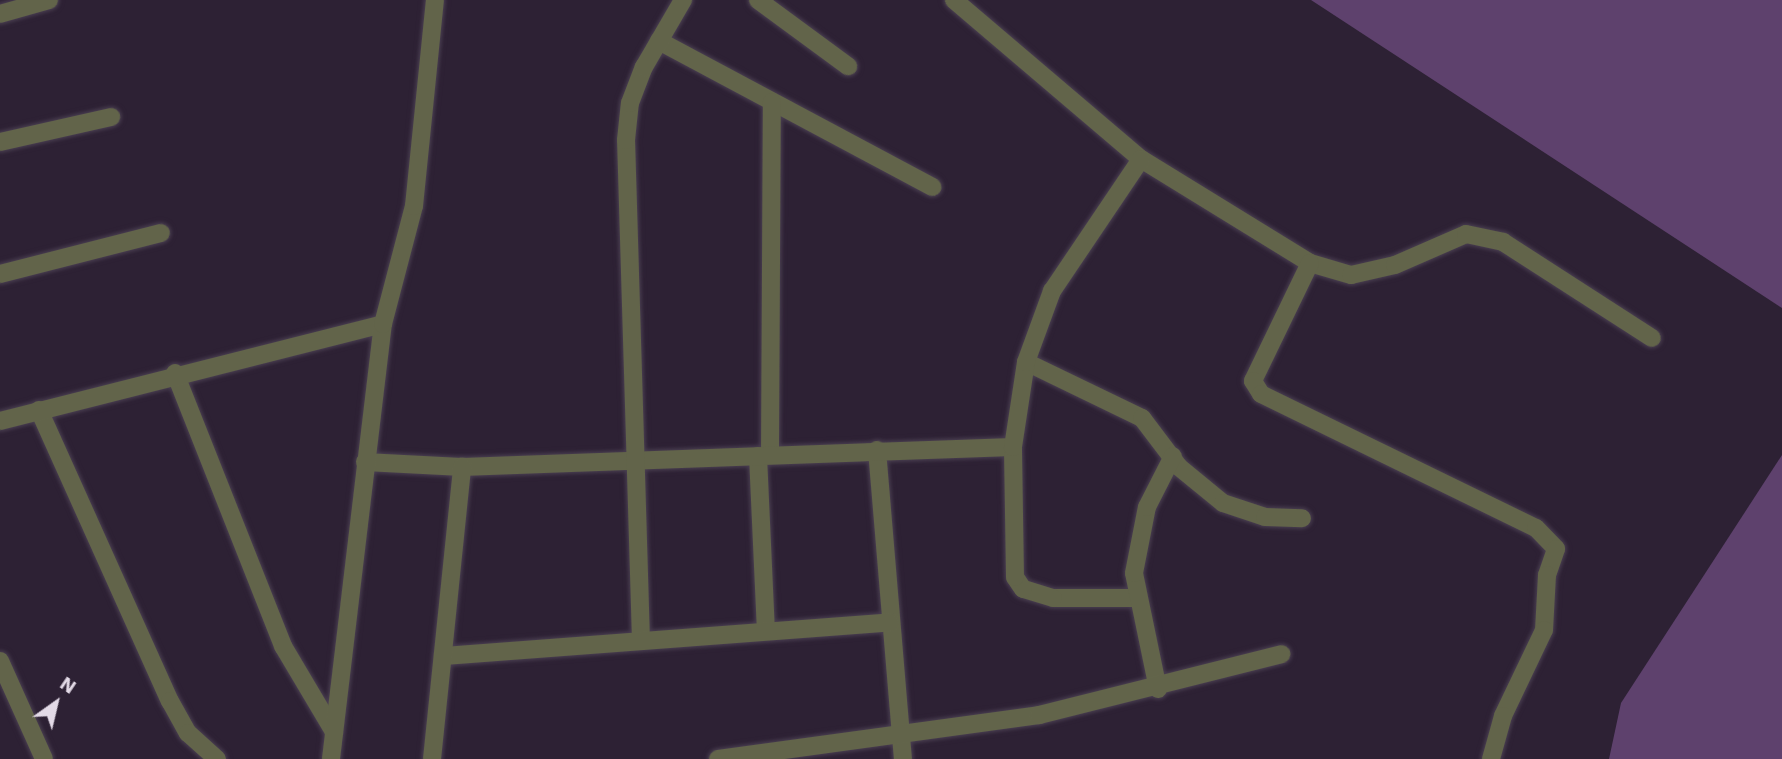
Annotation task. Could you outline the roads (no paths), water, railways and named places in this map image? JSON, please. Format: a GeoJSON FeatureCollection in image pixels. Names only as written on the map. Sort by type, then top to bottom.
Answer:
{"type":"FeatureCollection","features":[{"type":"Feature","properties":{"kind":"street"},"geometry":{"type":"LineString","coordinates":[[0,14],[49,0]]}},
{"type":"Feature","properties":{"kind":"street"},"geometry":{"type":"LineString","coordinates":[[331,759],[383,324],[414,206],[435,0]]}},
{"type":"Feature","properties":{"kind":"street"},"geometry":{"type":"LineString","coordinates":[[641,641],[631,458],[626,140],[630,103],[659,41],[683,0]]}},
{"type":"Feature","properties":{"kind":"street"},"geometry":{"type":"LineString","coordinates":[[758,0],[848,66]]}},
{"type":"Feature","properties":{"kind":"street"},"geometry":{"type":"LineString","coordinates":[[954,0],[1141,159],[1310,263],[1351,275],[1395,265],[1466,234],[1503,242],[1652,338]]}},
{"type":"Feature","properties":{"kind":"street"},"geometry":{"type":"LineString","coordinates":[[659,41],[932,187]]}},
{"type":"Feature","properties":{"kind":"street"},"geometry":{"type":"LineString","coordinates":[[766,631],[764,456],[772,102]]}},
{"type":"Feature","properties":{"kind":"street"},"geometry":{"type":"LineString","coordinates":[[0,142],[111,117]]}},
{"type":"Feature","properties":{"kind":"street"},"geometry":{"type":"LineString","coordinates":[[1135,598],[1053,598],[1023,589],[1015,577],[1013,447],[1026,362],[1052,290],[1141,159]]}},
{"type":"Feature","properties":{"kind":"street"},"geometry":{"type":"LineString","coordinates":[[0,274],[161,233]]}},
{"type":"Feature","properties":{"kind":"street"},"geometry":{"type":"LineString","coordinates":[[1310,263],[1253,381],[1261,394],[1536,528],[1556,549],[1547,575],[1544,630],[1507,706],[1491,759]]}},
{"type":"Feature","properties":{"kind":"street"},"geometry":{"type":"LineString","coordinates":[[0,421],[174,373],[383,324]]}},
{"type":"Feature","properties":{"kind":"street"},"geometry":{"type":"LineString","coordinates":[[1026,362],[1142,418],[1201,490],[1223,503],[1265,517],[1303,518]]}},
{"type":"Feature","properties":{"kind":"street"},"geometry":{"type":"LineString","coordinates":[[174,373],[283,646],[334,732]]}},
{"type":"Feature","properties":{"kind":"street"},"geometry":{"type":"LineString","coordinates":[[39,410],[170,701],[188,733],[217,759]]}},
{"type":"Feature","properties":{"kind":"street"},"geometry":{"type":"LineString","coordinates":[[365,462],[462,467],[631,458],[1013,447]]}},
{"type":"Feature","properties":{"kind":"street"},"geometry":{"type":"LineString","coordinates":[[877,450],[904,759]]}},
{"type":"Feature","properties":{"kind":"street"},"geometry":{"type":"LineString","coordinates":[[1158,689],[1135,598],[1140,531],[1158,479],[1173,456]]}},
{"type":"Feature","properties":{"kind":"street"},"geometry":{"type":"LineString","coordinates":[[432,759],[462,467]]}},
{"type":"Feature","properties":{"kind":"street"},"geometry":{"type":"LineString","coordinates":[[443,656],[890,622]]}},
{"type":"Feature","properties":{"kind":"street"},"geometry":{"type":"LineString","coordinates":[[718,759],[902,735],[1158,689],[1281,654]]}},
{"type":"Feature","properties":{"kind":"street"},"geometry":{"type":"LineString","coordinates":[[0,661],[44,759]]}}]}
